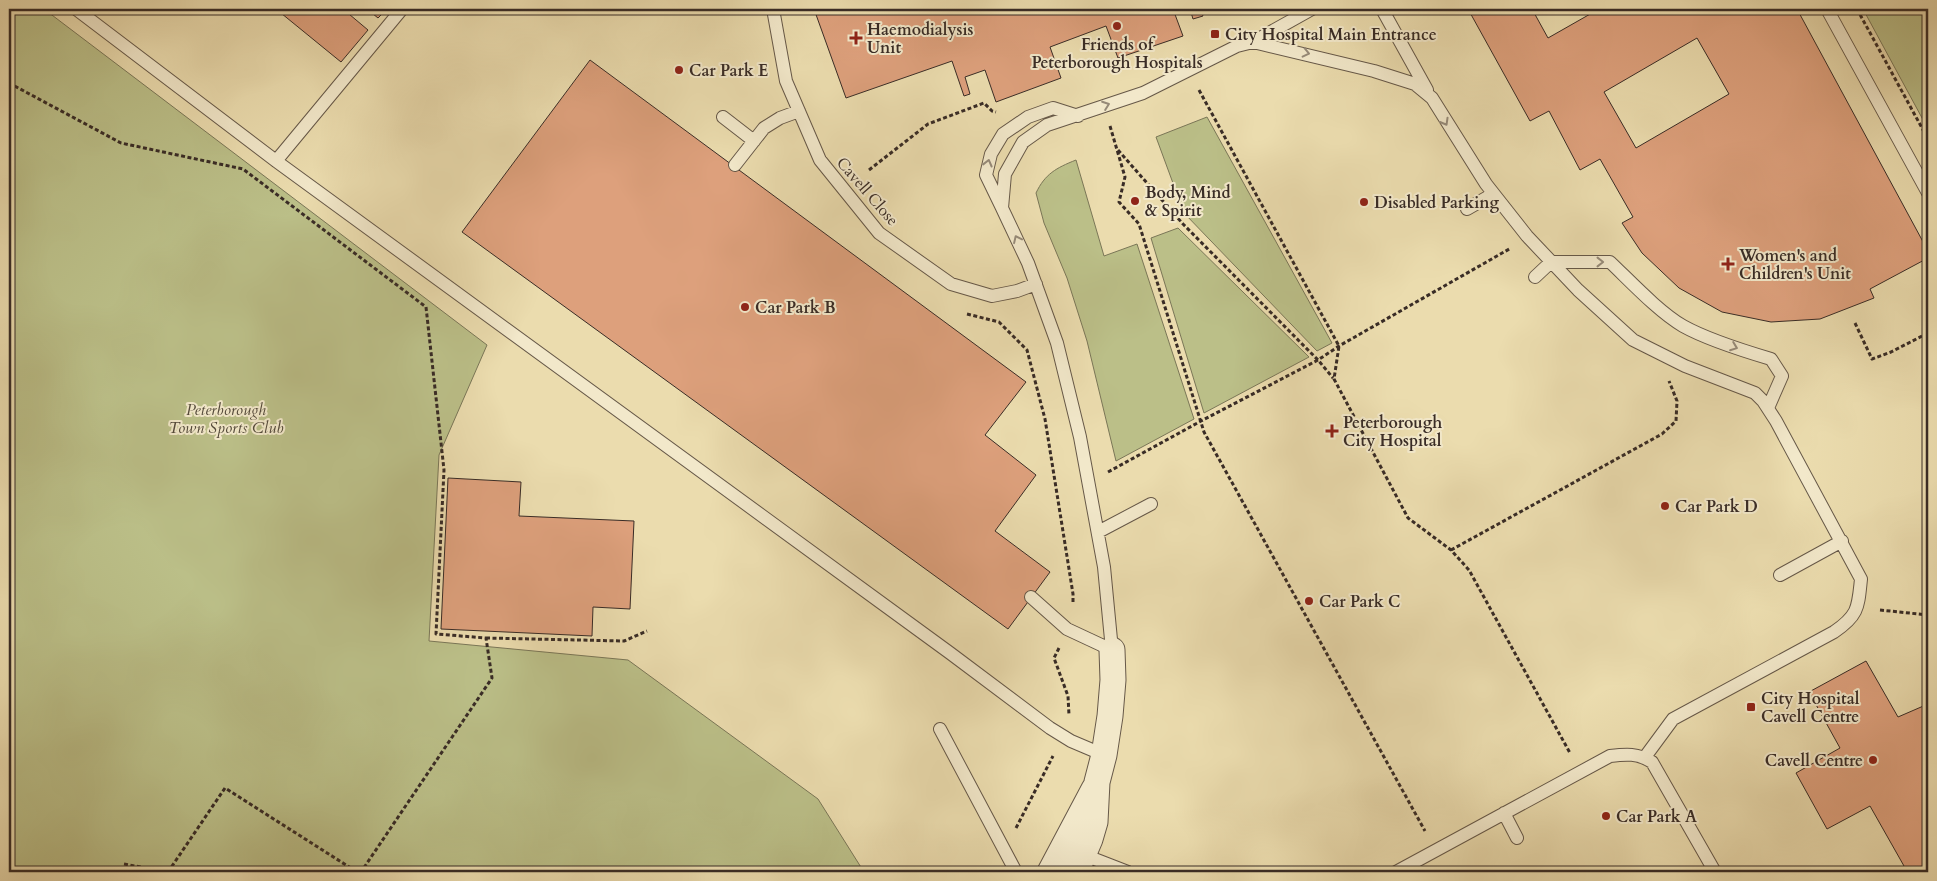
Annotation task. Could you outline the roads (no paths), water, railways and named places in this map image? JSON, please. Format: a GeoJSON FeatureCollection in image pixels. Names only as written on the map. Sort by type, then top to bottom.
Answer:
{"type":"FeatureCollection","features":[{"type":"Feature","properties":{"kind":"street"},"geometry":{"type":"LineString","coordinates":[[1050,872],[1075,858],[1095,822],[1097,782],[1104,755],[1112,689],[1112,650]]}},
{"type":"Feature","properties":{"kind":"lane"},"geometry":{"type":"LineString","coordinates":[[76,9],[276,161],[1050,728],[1071,741],[1104,755]]}},
{"type":"Feature","properties":{"kind":"lane"},"geometry":{"type":"LineString","coordinates":[[276,161],[402,9]]}},
{"type":"Feature","properties":{"kind":"lane","name":"Cavell Close"},"geometry":{"type":"LineString","coordinates":[[773,9],[786,81],[820,160],[879,233],[951,284],[992,296],[1017,291],[1036,284]]}},
{"type":"Feature","properties":{"kind":"lane"},"geometry":{"type":"LineString","coordinates":[[1002,208],[1005,174],[1023,142],[1047,125],[1143,93],[1237,46],[1253,42],[1312,9]]}},
{"type":"Feature","properties":{"kind":"lane"},"geometry":{"type":"LineString","coordinates":[[1382,9],[1449,128],[1493,194],[1527,236],[1578,290],[1633,340],[1685,366],[1755,392],[1768,408],[1861,579],[1858,603],[1850,621],[1834,632],[1673,719],[1645,757]]}},
{"type":"Feature","properties":{"kind":"lane"},"geometry":{"type":"LineString","coordinates":[[1827,9],[1928,193]]}},
{"type":"Feature","properties":{"kind":"lane"},"geometry":{"type":"LineString","coordinates":[[1253,42],[1374,70],[1415,84],[1432,98]]}},
{"type":"Feature","properties":{"kind":"lane"},"geometry":{"type":"LineString","coordinates":[[1078,116],[1053,108],[1028,117],[1003,134],[991,154],[986,175],[1036,284],[1060,352],[1080,437],[1098,532],[1104,567],[1112,650]]}},
{"type":"Feature","properties":{"kind":"lane"},"geometry":{"type":"LineString","coordinates":[[735,166],[764,128],[780,118],[799,111]]}},
{"type":"Feature","properties":{"kind":"lane"},"geometry":{"type":"LineString","coordinates":[[723,117],[754,141]]}},
{"type":"Feature","properties":{"kind":"lane"},"geometry":{"type":"LineString","coordinates":[[1467,209],[1493,194]]}},
{"type":"Feature","properties":{"kind":"lane"},"geometry":{"type":"LineString","coordinates":[[1535,277],[1551,262],[1610,262],[1647,298],[1683,326],[1771,359],[1782,376],[1768,408]]}},
{"type":"Feature","properties":{"kind":"lane"},"geometry":{"type":"LineString","coordinates":[[1098,532],[1151,504]]}},
{"type":"Feature","properties":{"kind":"lane"},"geometry":{"type":"LineString","coordinates":[[1780,575],[1842,541]]}},
{"type":"Feature","properties":{"kind":"lane"},"geometry":{"type":"LineString","coordinates":[[1032,597],[1067,629],[1112,650]]}},
{"type":"Feature","properties":{"kind":"lane"},"geometry":{"type":"LineString","coordinates":[[940,729],[1016,872]]}},
{"type":"Feature","properties":{"kind":"lane"},"geometry":{"type":"LineString","coordinates":[[1396,872],[1610,756],[1631,754],[1645,757],[1652,762],[1715,872]]}},
{"type":"Feature","properties":{"kind":"lane"},"geometry":{"type":"LineString","coordinates":[[1504,813],[1517,838]]}},
{"type":"Feature","properties":{"kind":"lane"},"geometry":{"type":"LineString","coordinates":[[1075,858],[1128,872]]}},
{"type":"Feature","properties":{"kind":"place","name":"Friends of Peterborough Hospitals"},"geometry":{"type":"Point","coordinates":[1117,26]}},
{"type":"Feature","properties":{"kind":"place","name":"City Hospital Main Entrance"},"geometry":{"type":"Point","coordinates":[1215,34]}},
{"type":"Feature","properties":{"kind":"place","name":"Haemodialysis Unit"},"geometry":{"type":"Point","coordinates":[856,38]}},
{"type":"Feature","properties":{"kind":"place","name":"Car Park E"},"geometry":{"type":"Point","coordinates":[679,70]}},
{"type":"Feature","properties":{"kind":"place","name":"Body, Mind & Spirit"},"geometry":{"type":"Point","coordinates":[1135,201]}},
{"type":"Feature","properties":{"kind":"place","name":"Disabled Parking"},"geometry":{"type":"Point","coordinates":[1364,202]}},
{"type":"Feature","properties":{"kind":"place","name":"Women's and Children's Unit"},"geometry":{"type":"Point","coordinates":[1728,264]}},
{"type":"Feature","properties":{"kind":"place","name":"Car Park B"},"geometry":{"type":"Point","coordinates":[745,307]}},
{"type":"Feature","properties":{"kind":"place","name":"Peterborough City Hospital"},"geometry":{"type":"Point","coordinates":[1332,431]}},
{"type":"Feature","properties":{"kind":"place","name":"Car Park D"},"geometry":{"type":"Point","coordinates":[1665,506]}},
{"type":"Feature","properties":{"kind":"place","name":"Car Park C"},"geometry":{"type":"Point","coordinates":[1309,601]}},
{"type":"Feature","properties":{"kind":"place","name":"City Hospital Cavell Centre"},"geometry":{"type":"Point","coordinates":[1751,707]}},
{"type":"Feature","properties":{"kind":"place","name":"Cavell Centre"},"geometry":{"type":"Point","coordinates":[1873,760]}},
{"type":"Feature","properties":{"kind":"place","name":"Car Park A"},"geometry":{"type":"Point","coordinates":[1606,816]}},
{"type":"Feature","properties":{"kind":"park label","name":"Peterborough Town Sports Club"},"geometry":{"type":"Point","coordinates":[226,418]}}]}
